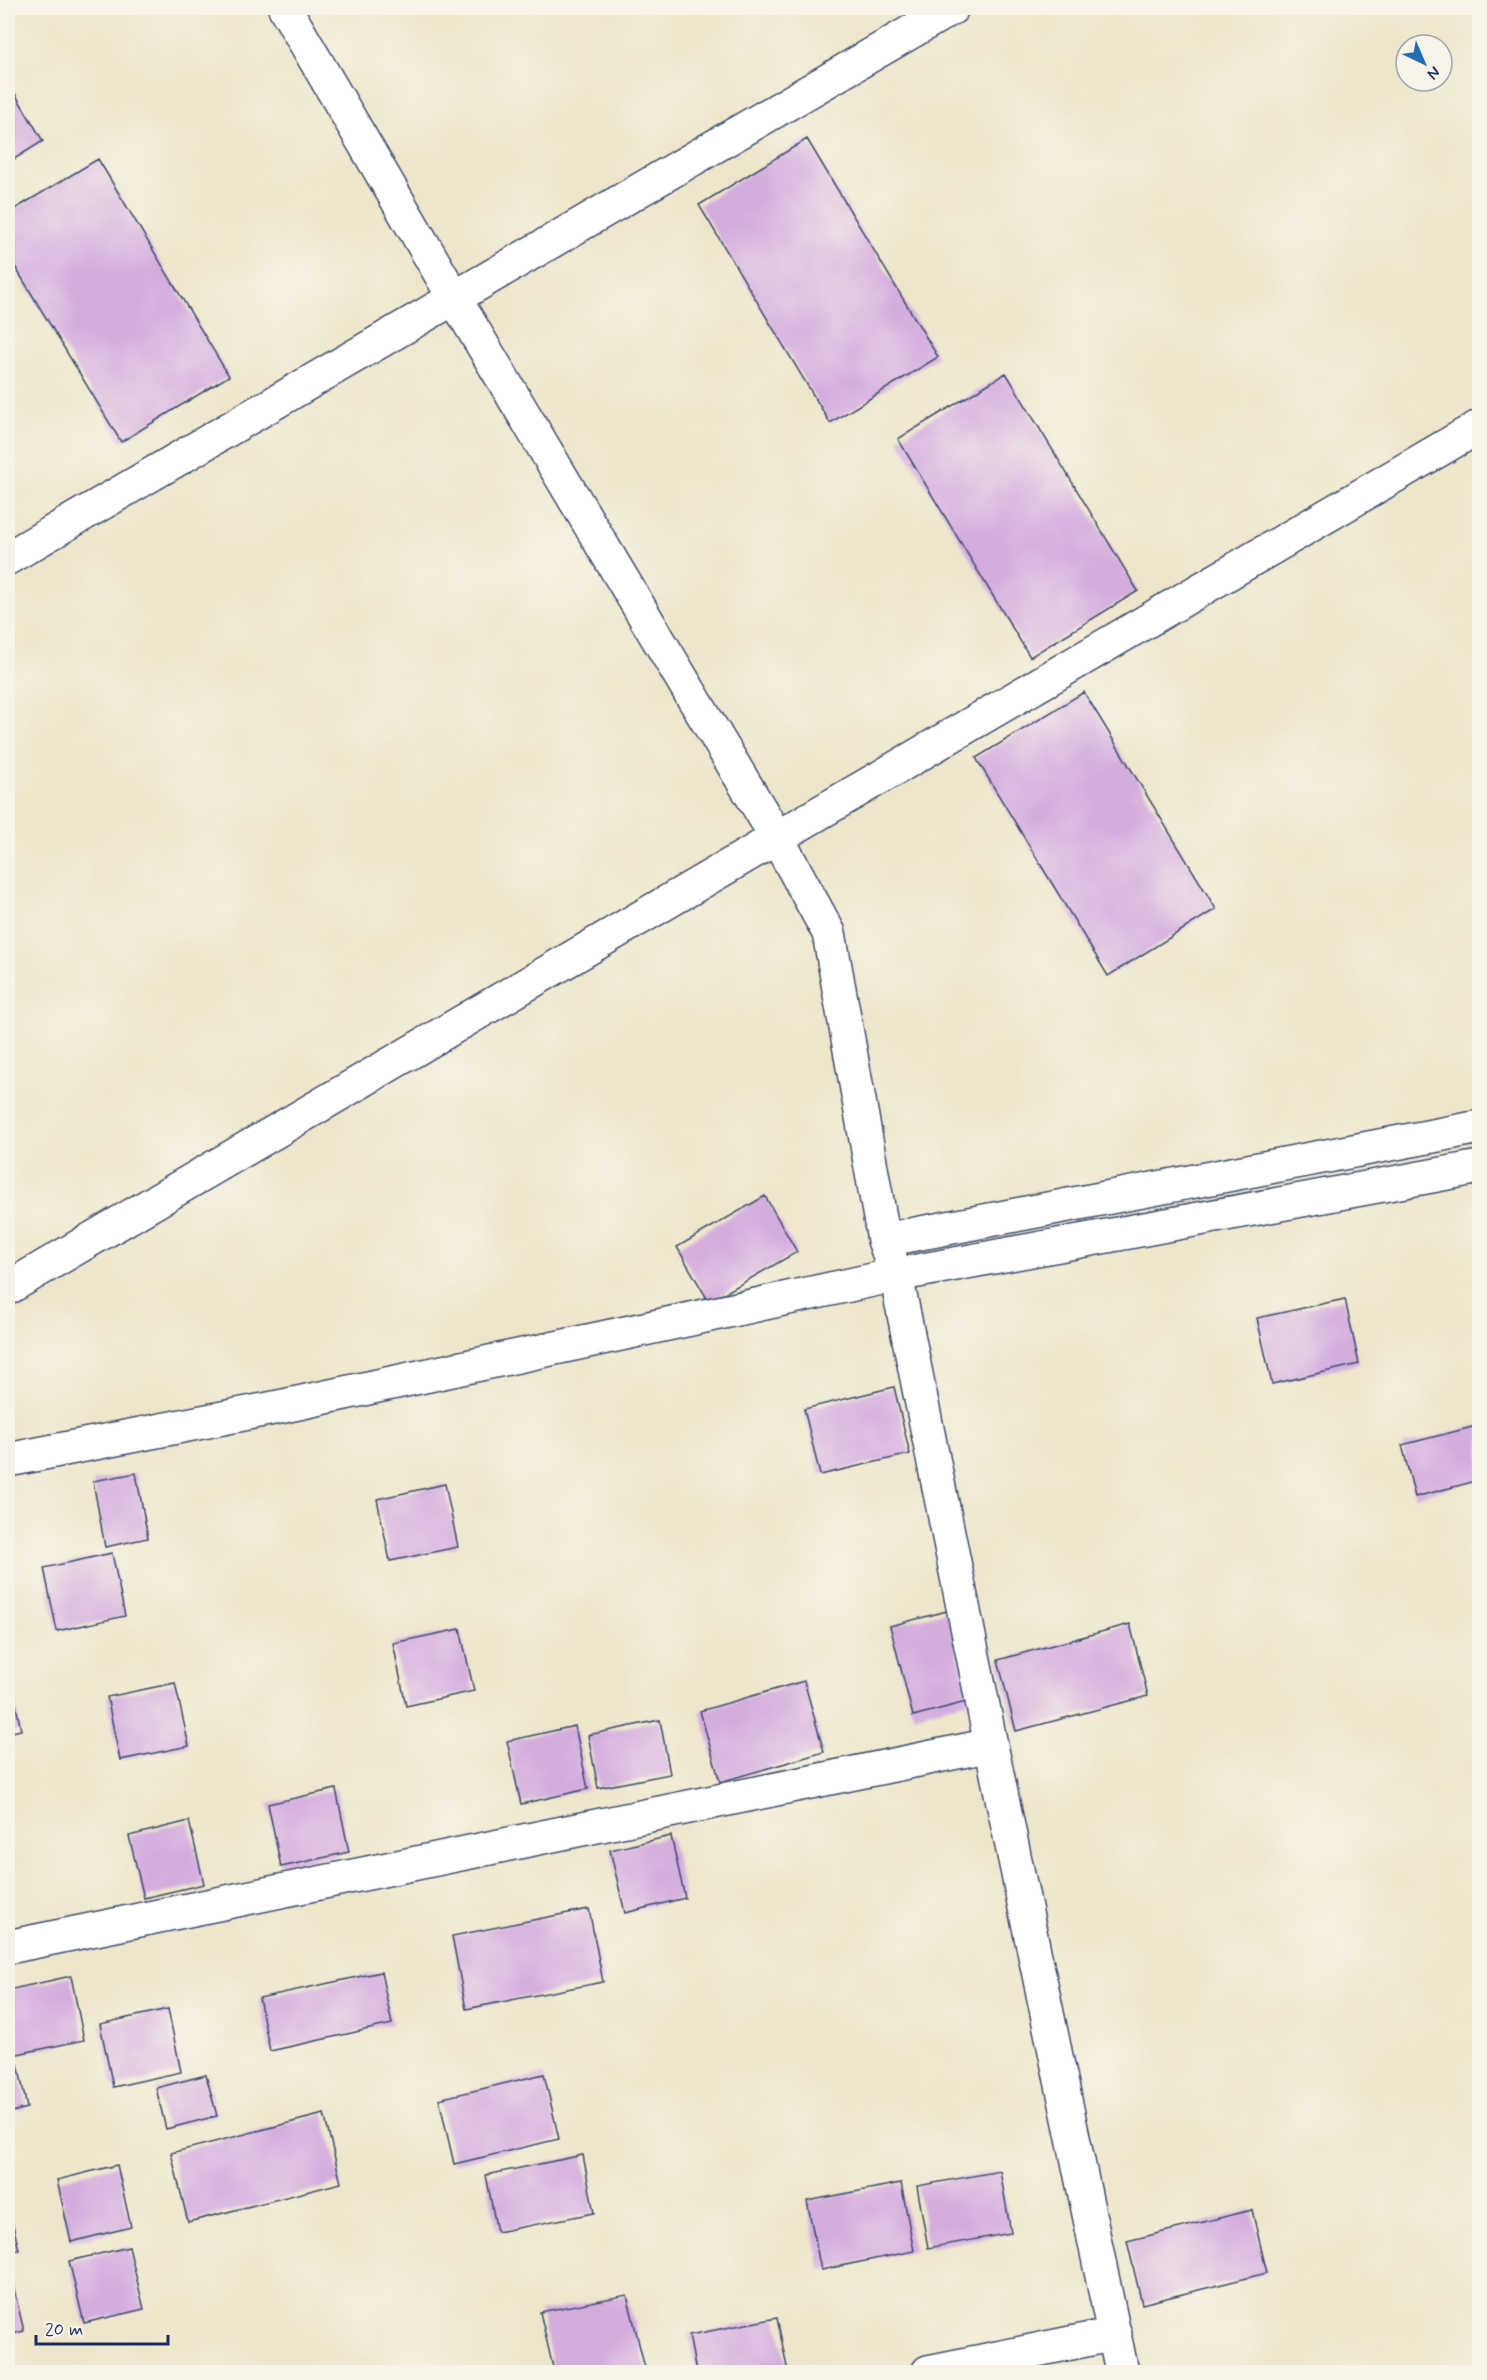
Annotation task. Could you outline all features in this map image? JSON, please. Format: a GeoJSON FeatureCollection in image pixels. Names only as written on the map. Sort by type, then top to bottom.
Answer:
{"type":"FeatureCollection","features":[{"type":"Feature","properties":{"kind":"street"},"geometry":{"type":"LineString","coordinates":[[285,8],[454,299],[777,838],[829,933],[884,1240],[896,1275],[1122,2373]]}},
{"type":"Feature","properties":{"kind":"street"},"geometry":{"type":"LineString","coordinates":[[8,558],[952,8]]}},
{"type":"Feature","properties":{"kind":"street"},"geometry":{"type":"LineString","coordinates":[[8,1288],[1479,426]]}},
{"type":"Feature","properties":{"kind":"street"},"geometry":{"type":"LineString","coordinates":[[884,1240],[1479,1127]]}},
{"type":"Feature","properties":{"kind":"street"},"geometry":{"type":"LineString","coordinates":[[8,1460],[284,1406],[896,1275],[1479,1167]]}},
{"type":"Feature","properties":{"kind":"street"},"geometry":{"type":"LineString","coordinates":[[8,1947],[991,1745]]}},
{"type":"Feature","properties":{"kind":"street"},"geometry":{"type":"LineString","coordinates":[[928,2373],[1115,2334]]}},
{"type":"Feature","properties":{"kind":"building"},"geometry":{"type":"Polygon","coordinates":[[[8,82],[43,141],[8,163],[8,82]]]}},
{"type":"Feature","properties":{"kind":"building"},"geometry":{"type":"Polygon","coordinates":[[[807,139],[938,357],[830,423],[699,205],[807,139]]]}},
{"type":"Feature","properties":{"kind":"building"},"geometry":{"type":"Polygon","coordinates":[[[98,159],[229,376],[121,442],[8,255],[8,213],[98,159]]]}},
{"type":"Feature","properties":{"kind":"building"},"geometry":{"type":"Polygon","coordinates":[[[1006,373],[1138,591],[1030,657],[898,439],[1006,373]]]}},
{"type":"Feature","properties":{"kind":"building"},"geometry":{"type":"Polygon","coordinates":[[[1084,692],[1216,909],[1108,976],[976,758],[1084,692]]]}},
{"type":"Feature","properties":{"kind":"building"},"geometry":{"type":"Polygon","coordinates":[[[765,1196],[797,1252],[709,1302],[677,1247],[765,1196]]]}},
{"type":"Feature","properties":{"kind":"building"},"geometry":{"type":"Polygon","coordinates":[[[1345,1299],[1359,1364],[1272,1384],[1257,1318],[1345,1299]]]}},
{"type":"Feature","properties":{"kind":"building"},"geometry":{"type":"Polygon","coordinates":[[[894,1387],[910,1454],[820,1475],[804,1409],[894,1387]]]}},
{"type":"Feature","properties":{"kind":"building"},"geometry":{"type":"Polygon","coordinates":[[[1480,1425],[1480,1480],[1415,1497],[1402,1445],[1480,1425]]]}},
{"type":"Feature","properties":{"kind":"building"},"geometry":{"type":"Polygon","coordinates":[[[136,1473],[148,1538],[105,1547],[93,1481],[136,1473]]]}},
{"type":"Feature","properties":{"kind":"building"},"geometry":{"type":"Polygon","coordinates":[[[445,1484],[458,1547],[390,1561],[377,1499],[445,1484]]]}},
{"type":"Feature","properties":{"kind":"building"},"geometry":{"type":"Polygon","coordinates":[[[112,1553],[125,1616],[57,1631],[44,1568],[112,1553]]]}},
{"type":"Feature","properties":{"kind":"building"},"geometry":{"type":"Polygon","coordinates":[[[947,1611],[970,1701],[913,1716],[890,1626],[947,1611]]]}},
{"type":"Feature","properties":{"kind":"building"},"geometry":{"type":"Polygon","coordinates":[[[1130,1624],[1148,1696],[1016,1731],[998,1660],[1130,1624]]]}},
{"type":"Feature","properties":{"kind":"building"},"geometry":{"type":"Polygon","coordinates":[[[460,1629],[474,1691],[406,1706],[393,1643],[460,1629]]]}},
{"type":"Feature","properties":{"kind":"building"},"geometry":{"type":"Polygon","coordinates":[[[8,1672],[21,1730],[8,1733],[8,1672]]]}},
{"type":"Feature","properties":{"kind":"building"},"geometry":{"type":"Polygon","coordinates":[[[804,1681],[824,1752],[720,1782],[700,1711],[804,1681]]]}},
{"type":"Feature","properties":{"kind":"building"},"geometry":{"type":"Polygon","coordinates":[[[175,1683],[189,1746],[120,1760],[107,1697],[175,1683]]]}},
{"type":"Feature","properties":{"kind":"building"},"geometry":{"type":"Polygon","coordinates":[[[660,1720],[670,1774],[598,1788],[588,1735],[660,1720]]]}},
{"type":"Feature","properties":{"kind":"building"},"geometry":{"type":"Polygon","coordinates":[[[575,1726],[588,1789],[521,1804],[507,1741],[575,1726]]]}},
{"type":"Feature","properties":{"kind":"building"},"geometry":{"type":"Polygon","coordinates":[[[336,1789],[349,1852],[281,1867],[268,1804],[336,1789]]]}},
{"type":"Feature","properties":{"kind":"building"},"geometry":{"type":"Polygon","coordinates":[[[189,1821],[204,1884],[144,1898],[129,1836],[189,1821]]]}},
{"type":"Feature","properties":{"kind":"building"},"geometry":{"type":"Polygon","coordinates":[[[671,1836],[685,1898],[625,1913],[610,1850],[671,1836]]]}},
{"type":"Feature","properties":{"kind":"building"},"geometry":{"type":"Polygon","coordinates":[[[589,1909],[603,1982],[466,2009],[452,1936],[589,1909]]]}},
{"type":"Feature","properties":{"kind":"building"},"geometry":{"type":"Polygon","coordinates":[[[381,1972],[392,2024],[270,2051],[259,1998],[381,1972]]]}},
{"type":"Feature","properties":{"kind":"building"},"geometry":{"type":"Polygon","coordinates":[[[71,1976],[84,2040],[8,2056],[8,1990],[71,1976]]]}},
{"type":"Feature","properties":{"kind":"building"},"geometry":{"type":"Polygon","coordinates":[[[168,2009],[181,2072],[113,2087],[100,2024],[168,2009]]]}},
{"type":"Feature","properties":{"kind":"building"},"geometry":{"type":"Polygon","coordinates":[[[18,2064],[27,2108],[8,2113],[8,2067],[18,2064]]]}},
{"type":"Feature","properties":{"kind":"building"},"geometry":{"type":"Polygon","coordinates":[[[544,2074],[559,2139],[454,2164],[439,2099],[544,2074]]]}},
{"type":"Feature","properties":{"kind":"building"},"geometry":{"type":"Polygon","coordinates":[[[206,2075],[217,2116],[166,2129],[156,2088],[206,2075]]]}},
{"type":"Feature","properties":{"kind":"building"},"geometry":{"type":"Polygon","coordinates":[[[324,2114],[341,2183],[188,2222],[171,2153],[324,2114]]]}},
{"type":"Feature","properties":{"kind":"building"},"geometry":{"type":"Polygon","coordinates":[[[583,2155],[594,2213],[497,2232],[486,2175],[583,2155]]]}},
{"type":"Feature","properties":{"kind":"building"},"geometry":{"type":"Polygon","coordinates":[[[117,2165],[131,2227],[71,2242],[57,2180],[117,2165]]]}},
{"type":"Feature","properties":{"kind":"building"},"geometry":{"type":"Polygon","coordinates":[[[1000,2171],[1011,2233],[928,2248],[917,2186],[1000,2171]]]}},
{"type":"Feature","properties":{"kind":"building"},"geometry":{"type":"Polygon","coordinates":[[[901,2183],[914,2251],[821,2270],[807,2201],[901,2183]]]}},
{"type":"Feature","properties":{"kind":"building"},"geometry":{"type":"Polygon","coordinates":[[[8,2205],[19,2250],[8,2252],[8,2205]]]}},
{"type":"Feature","properties":{"kind":"building"},"geometry":{"type":"Polygon","coordinates":[[[1252,2210],[1267,2273],[1142,2304],[1127,2241],[1252,2210]]]}},
{"type":"Feature","properties":{"kind":"building"},"geometry":{"type":"Polygon","coordinates":[[[129,2247],[144,2309],[84,2323],[69,2261],[129,2247]]]}},
{"type":"Feature","properties":{"kind":"building"},"geometry":{"type":"Polygon","coordinates":[[[8,2269],[24,2331],[8,2335],[8,2269]]]}},
{"type":"Feature","properties":{"kind":"building"},"geometry":{"type":"Polygon","coordinates":[[[627,2295],[646,2372],[554,2372],[540,2312],[627,2295]]]}},
{"type":"Feature","properties":{"kind":"building"},"geometry":{"type":"Polygon","coordinates":[[[777,2318],[788,2372],[696,2372],[689,2335],[777,2318]]]}}]}
